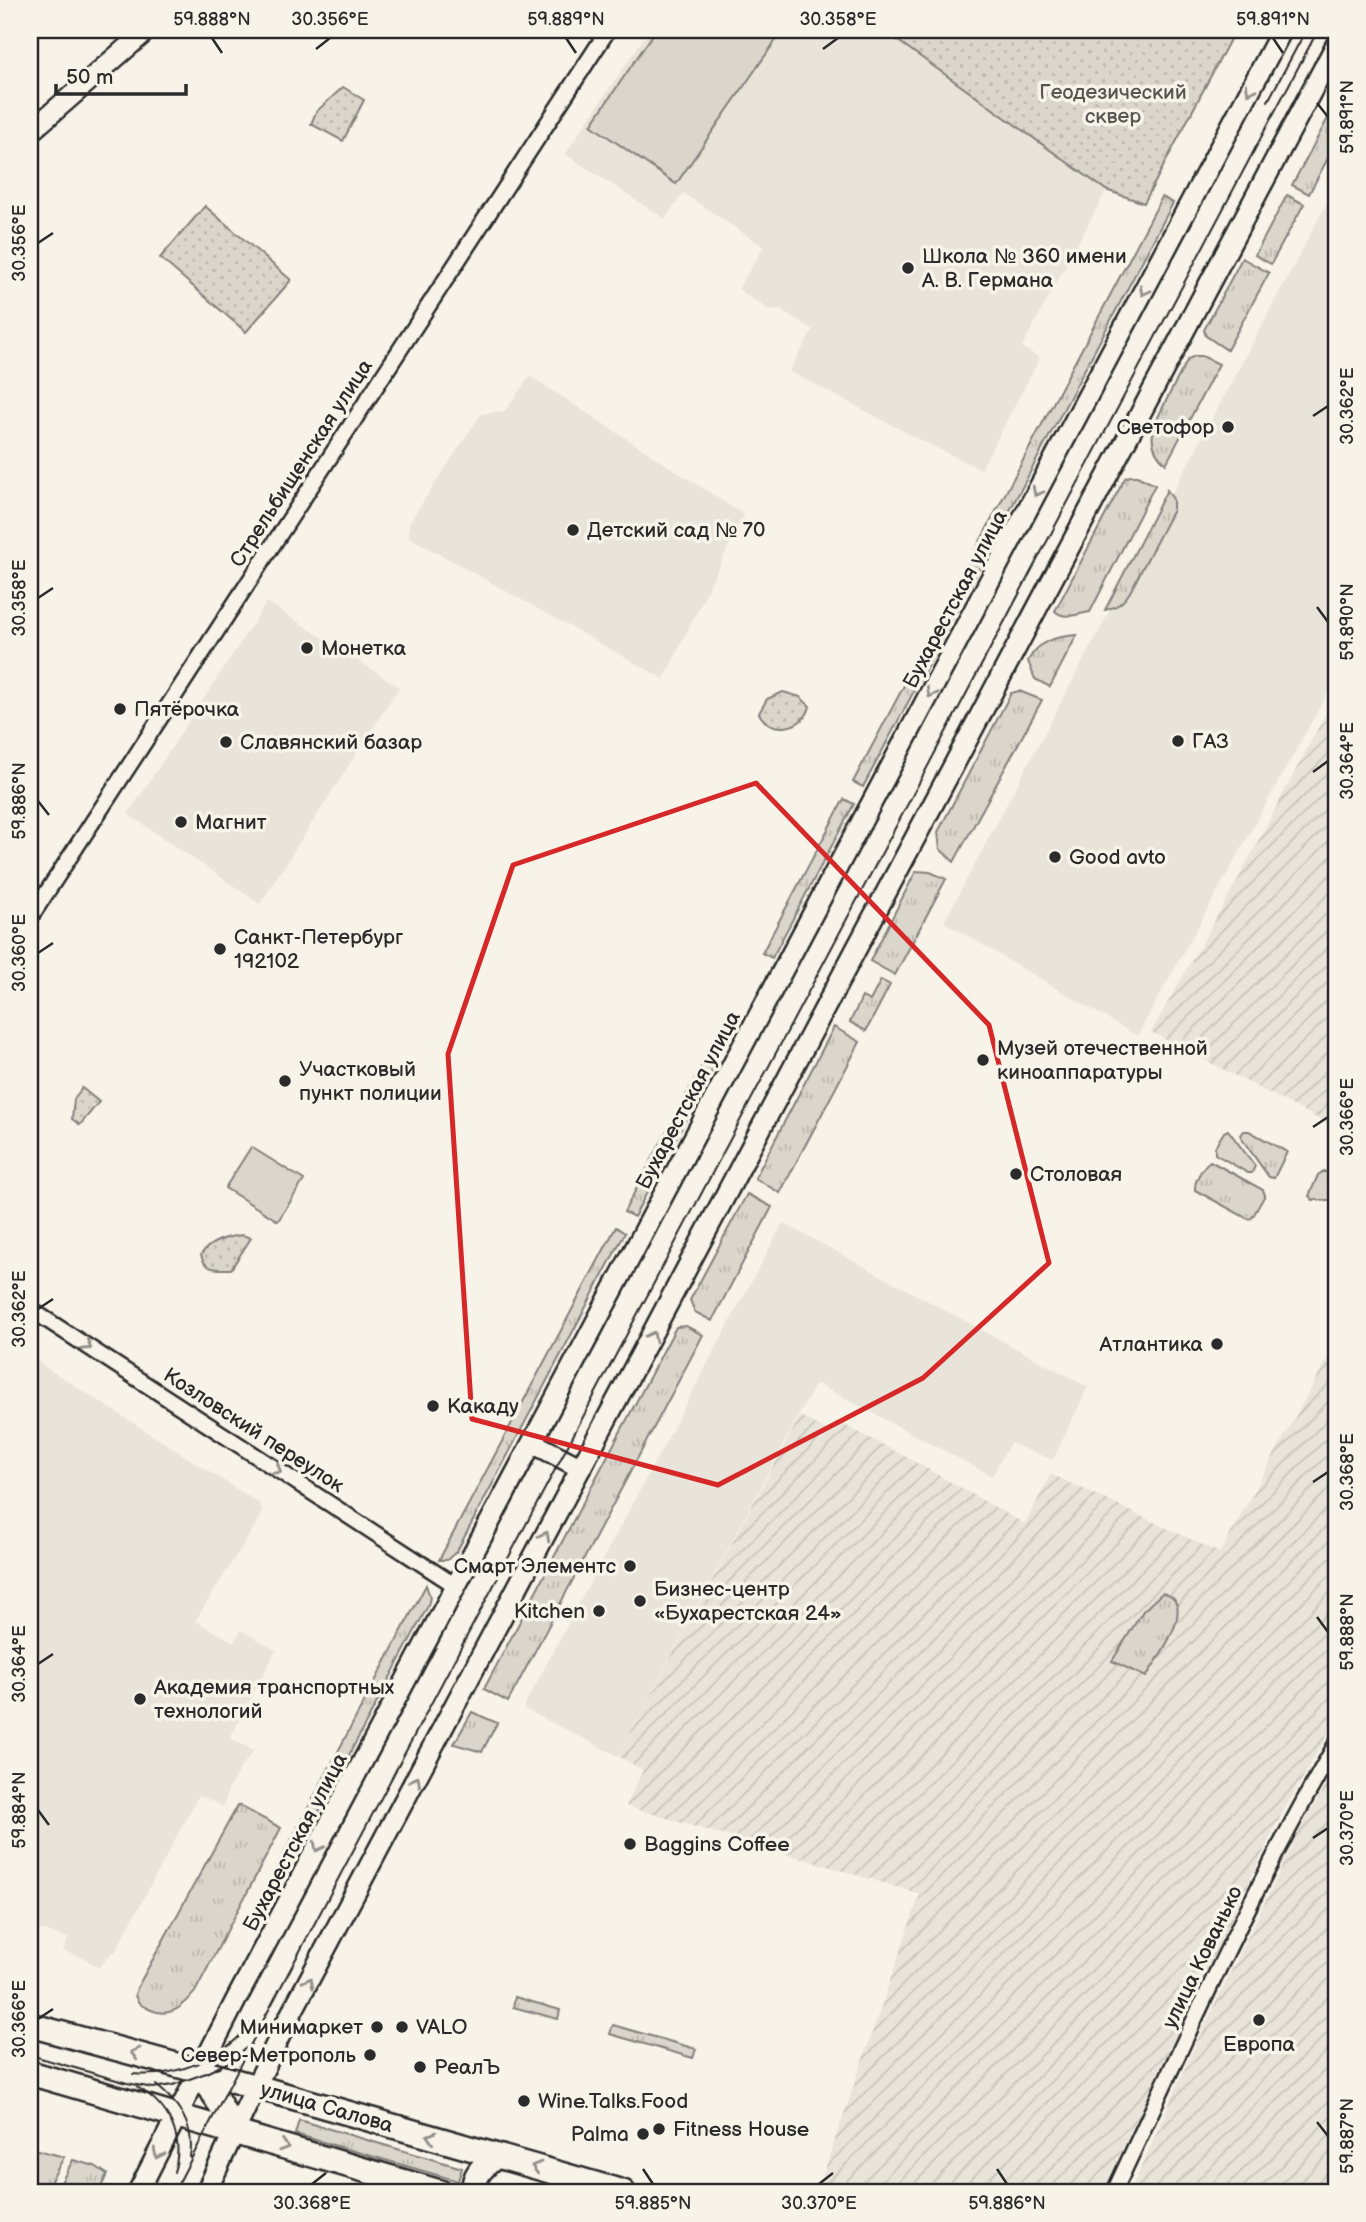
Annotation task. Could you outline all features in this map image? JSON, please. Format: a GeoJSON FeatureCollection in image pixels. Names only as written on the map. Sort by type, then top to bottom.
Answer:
{"type":"FeatureCollection","features":[{"type":"Feature","properties":{"kind":"main road"},"geometry":{"type":"LineString","coordinates":[[30,132],[147,30]]}},
{"type":"Feature","properties":{"kind":"main road","name":"Бухарестская улица"},"geometry":{"type":"LineString","coordinates":[[138,2192],[236,2000],[1282,30]]}},
{"type":"Feature","properties":{"kind":"main road"},"geometry":{"type":"LineString","coordinates":[[206,2192],[284,2028],[1336,45]]}},
{"type":"Feature","properties":{"kind":"main road"},"geometry":{"type":"LineString","coordinates":[[533,1443],[581,1468]]}},
{"type":"Feature","properties":{"kind":"main road","name":"улица Салова"},"geometry":{"type":"LineString","coordinates":[[30,2025],[623,2192]]}},
{"type":"Feature","properties":{"kind":"main road"},"geometry":{"type":"LineString","coordinates":[[201,2071],[235,2132]]}},
{"type":"Feature","properties":{"kind":"main road"},"geometry":{"type":"LineString","coordinates":[[30,2073],[440,2192]]}},
{"type":"Feature","properties":{"kind":"main road"},"geometry":{"type":"LineString","coordinates":[[474,2192],[472,2188],[478,2171],[496,2156]]}},
{"type":"Feature","properties":{"kind":"street","name":"Стрельбищенская улица"},"geometry":{"type":"LineString","coordinates":[[30,918],[608,30]]}},
{"type":"Feature","properties":{"kind":"street","name":"Козловский переулок"},"geometry":{"type":"LineString","coordinates":[[30,1309],[456,1586]]}},
{"type":"Feature","properties":{"kind":"street","name":"улица Кованько"},"geometry":{"type":"LineString","coordinates":[[1114,2192],[1290,1824],[1336,1744]]}},
{"type":"Feature","properties":{"kind":"highlighted area"},"geometry":{"type":"Polygon","coordinates":[[[756,783],[989,1025],[1049,1263],[923,1378],[718,1485],[472,1419],[448,1054],[513,865],[756,783]]]}},
{"type":"Feature","properties":{"kind":"shaded area","name":"Школа № 360 имени А. В. Германа"},"geometry":{"type":"Polygon","coordinates":[[[649,30],[881,30],[1106,191],[1022,347],[1040,358],[981,469],[789,371],[813,330],[781,310],[769,310],[738,289],[764,247],[683,193],[665,219],[565,154],[649,30]]]}},
{"type":"Feature","properties":{"kind":"shaded area"},"geometry":{"type":"Polygon","coordinates":[[[1336,186],[1336,678],[1137,1036],[944,922],[1336,186]]]}},
{"type":"Feature","properties":{"kind":"shaded area","name":"Детский сад № 70"},"geometry":{"type":"Polygon","coordinates":[[[530,376],[744,515],[664,679],[409,537],[409,523],[481,414],[505,411],[530,376]]]}},
{"type":"Feature","properties":{"kind":"shaded area"},"geometry":{"type":"Polygon","coordinates":[[[267,602],[399,687],[260,904],[128,814],[267,602]]]}},
{"type":"Feature","properties":{"kind":"shaded area"},"geometry":{"type":"Polygon","coordinates":[[[1336,694],[1336,1128],[1151,1032],[1236,883],[1336,694]]]}},
{"type":"Feature","properties":{"kind":"shaded area"},"geometry":{"type":"Polygon","coordinates":[[[783,1223],[1088,1387],[1053,1460],[1010,1443],[992,1476],[816,1383],[618,1756],[523,1708],[783,1223]]]}},
{"type":"Feature","properties":{"kind":"shaded area"},"geometry":{"type":"Polygon","coordinates":[[[1336,1343],[1336,1720],[1279,1819],[1102,2192],[817,2192],[920,1894],[626,1806],[643,1770],[618,1756],[800,1416],[830,1432],[837,1421],[1025,1524],[1051,1474],[1220,1553],[1336,1343]]]}},
{"type":"Feature","properties":{"kind":"shaded area","name":"Академия транспортных технологий"},"geometry":{"type":"Polygon","coordinates":[[[30,1357],[260,1504],[263,1513],[195,1621],[234,1642],[241,1630],[276,1650],[230,1738],[254,1751],[240,1768],[228,1790],[224,1807],[199,1795],[115,1952],[112,1952],[99,1968],[84,1958],[63,1951],[68,1938],[30,1927],[30,1357]]]}},
{"type":"Feature","properties":{"kind":"shaded area"},"geometry":{"type":"Polygon","coordinates":[[[1336,1767],[1336,2192],[1130,2192],[1197,2041],[1300,1830],[1336,1767]]]}},
{"type":"Feature","properties":{"kind":"green space"},"geometry":{"type":"Polygon","coordinates":[[[656,30],[783,30],[676,184],[591,125],[656,30]]]}},
{"type":"Feature","properties":{"kind":"green space","name":"Геодезический сквер"},"geometry":{"type":"Polygon","coordinates":[[[883,30],[1235,30],[1144,203],[1106,190],[883,30]]]}},
{"type":"Feature","properties":{"kind":"green space"},"geometry":{"type":"Polygon","coordinates":[[[343,87],[364,100],[343,141],[311,124],[316,112],[343,87]]]}},
{"type":"Feature","properties":{"kind":"green space"},"geometry":{"type":"Polygon","coordinates":[[[1328,118],[1336,122],[1336,143],[1309,194],[1292,185],[1328,118]]]}},
{"type":"Feature","properties":{"kind":"green space"},"geometry":{"type":"Polygon","coordinates":[[[1287,195],[1304,204],[1271,264],[1255,255],[1287,195]]]}},
{"type":"Feature","properties":{"kind":"green space"},"geometry":{"type":"Polygon","coordinates":[[[1162,197],[1173,203],[863,787],[853,782],[1162,197]]]}},
{"type":"Feature","properties":{"kind":"green space"},"geometry":{"type":"Polygon","coordinates":[[[205,206],[291,280],[246,332],[160,258],[205,206]]]}},
{"type":"Feature","properties":{"kind":"green space"},"geometry":{"type":"Polygon","coordinates":[[[1242,258],[1269,273],[1227,350],[1206,336],[1204,330],[1242,258]]]}},
{"type":"Feature","properties":{"kind":"green space"},"geometry":{"type":"Polygon","coordinates":[[[1202,356],[1219,364],[1166,464],[1154,448],[1155,424],[1188,359],[1202,356]]]}},
{"type":"Feature","properties":{"kind":"green space"},"geometry":{"type":"Polygon","coordinates":[[[1137,476],[1155,485],[1090,612],[1071,616],[1059,614],[1055,611],[1125,478],[1137,476]]]}},
{"type":"Feature","properties":{"kind":"green space"},"geometry":{"type":"Polygon","coordinates":[[[1167,490],[1173,499],[1173,510],[1130,592],[1119,604],[1105,610],[1167,490]]]}},
{"type":"Feature","properties":{"kind":"green space"},"geometry":{"type":"Polygon","coordinates":[[[1077,635],[1050,687],[1035,679],[1028,661],[1037,648],[1054,639],[1077,635]]]}},
{"type":"Feature","properties":{"kind":"green space"},"geometry":{"type":"Polygon","coordinates":[[[1019,691],[1042,700],[954,862],[940,849],[938,832],[1011,693],[1019,691]]]}},
{"type":"Feature","properties":{"kind":"green space"},"geometry":{"type":"Polygon","coordinates":[[[783,692],[800,697],[810,706],[807,714],[794,725],[770,725],[759,713],[767,699],[783,692]]]}},
{"type":"Feature","properties":{"kind":"green space"},"geometry":{"type":"Polygon","coordinates":[[[844,799],[854,804],[772,958],[762,953],[844,799]]]}},
{"type":"Feature","properties":{"kind":"green space"},"geometry":{"type":"Polygon","coordinates":[[[916,871],[930,872],[946,879],[895,975],[870,961],[916,871]]]}},
{"type":"Feature","properties":{"kind":"green space"},"geometry":{"type":"Polygon","coordinates":[[[881,980],[890,985],[866,1031],[850,1022],[862,997],[870,1001],[881,980]]]}},
{"type":"Feature","properties":{"kind":"green space"},"geometry":{"type":"Polygon","coordinates":[[[834,1027],[860,1042],[780,1193],[755,1178],[834,1027]]]}},
{"type":"Feature","properties":{"kind":"green space"},"geometry":{"type":"Polygon","coordinates":[[[707,1056],[717,1061],[634,1217],[624,1212],[707,1056]]]}},
{"type":"Feature","properties":{"kind":"green space"},"geometry":{"type":"Polygon","coordinates":[[[82,1088],[99,1102],[80,1125],[72,1119],[74,1099],[82,1088]]]}},
{"type":"Feature","properties":{"kind":"green space"},"geometry":{"type":"Polygon","coordinates":[[[1228,1130],[1255,1166],[1252,1173],[1215,1154],[1215,1147],[1228,1130]]]}},
{"type":"Feature","properties":{"kind":"green space"},"geometry":{"type":"Polygon","coordinates":[[[1244,1131],[1249,1131],[1287,1152],[1274,1178],[1269,1177],[1242,1139],[1244,1131]]]}},
{"type":"Feature","properties":{"kind":"green space"},"geometry":{"type":"Polygon","coordinates":[[[251,1147],[304,1180],[278,1221],[225,1188],[251,1147]]]}},
{"type":"Feature","properties":{"kind":"green space"},"geometry":{"type":"Polygon","coordinates":[[[1210,1161],[1263,1190],[1265,1195],[1252,1218],[1248,1219],[1195,1190],[1200,1174],[1210,1161]]]}},
{"type":"Feature","properties":{"kind":"green space"},"geometry":{"type":"Polygon","coordinates":[[[1324,1171],[1336,1178],[1336,1200],[1313,1200],[1309,1196],[1318,1175],[1324,1171]]]}},
{"type":"Feature","properties":{"kind":"green space"},"geometry":{"type":"Polygon","coordinates":[[[747,1194],[772,1207],[712,1321],[695,1312],[690,1300],[747,1194]]]}},
{"type":"Feature","properties":{"kind":"green space"},"geometry":{"type":"Polygon","coordinates":[[[616,1227],[625,1233],[457,1551],[447,1560],[439,1560],[616,1227]]]}},
{"type":"Feature","properties":{"kind":"green space"},"geometry":{"type":"Polygon","coordinates":[[[242,1235],[251,1238],[231,1269],[212,1268],[205,1264],[201,1255],[209,1246],[242,1235]]]}},
{"type":"Feature","properties":{"kind":"green space"},"geometry":{"type":"Polygon","coordinates":[[[686,1326],[703,1335],[508,1702],[484,1689],[676,1327],[686,1326]]]}},
{"type":"Feature","properties":{"kind":"green space"},"geometry":{"type":"Polygon","coordinates":[[[426,1585],[430,1597],[428,1606],[262,1919],[252,1914],[426,1585]]]}},
{"type":"Feature","properties":{"kind":"green space"},"geometry":{"type":"Polygon","coordinates":[[[1162,1593],[1173,1598],[1177,1607],[1177,1619],[1166,1646],[1146,1677],[1112,1661],[1143,1611],[1162,1593]]]}},
{"type":"Feature","properties":{"kind":"green space"},"geometry":{"type":"Polygon","coordinates":[[[472,1712],[497,1723],[482,1752],[454,1744],[472,1712]]]}},
{"type":"Feature","properties":{"kind":"green space"},"geometry":{"type":"Polygon","coordinates":[[[238,1805],[281,1828],[195,1992],[176,2010],[164,2013],[151,2010],[138,2001],[135,1995],[137,1988],[238,1805]]]}},
{"type":"Feature","properties":{"kind":"green space"},"geometry":{"type":"Polygon","coordinates":[[[515,1997],[560,2010],[558,2019],[513,2007],[515,1997]]]}},
{"type":"Feature","properties":{"kind":"green space"},"geometry":{"type":"Polygon","coordinates":[[[613,2025],[696,2049],[693,2058],[610,2034],[613,2025]]]}},
{"type":"Feature","properties":{"kind":"green space"},"geometry":{"type":"Polygon","coordinates":[[[299,2120],[462,2168],[458,2181],[295,2134],[299,2120]]]}},
{"type":"Feature","properties":{"kind":"green space"},"geometry":{"type":"Polygon","coordinates":[[[30,2148],[64,2157],[45,2192],[30,2192],[30,2148]]]}},
{"type":"Feature","properties":{"kind":"green space"},"geometry":{"type":"Polygon","coordinates":[[[73,2160],[95,2166],[107,2174],[99,2192],[56,2192],[73,2160]]]}},
{"type":"Feature","properties":{"kind":"tram line"},"geometry":{"type":"LineString","coordinates":[[1268,101],[1306,30]]}},
{"type":"Feature","properties":{"kind":"tram line"},"geometry":{"type":"LineString","coordinates":[[174,2192],[1318,30]]}},
{"type":"Feature","properties":{"kind":"tram line"},"geometry":{"type":"LineString","coordinates":[[133,2074],[166,2073],[198,2063],[228,2046],[251,2023]]}},
{"type":"Feature","properties":{"kind":"tram line"},"geometry":{"type":"LineString","coordinates":[[30,2055],[153,2088],[173,2085],[206,2073],[227,2063],[246,2048]]}},
{"type":"Feature","properties":{"kind":"tram line"},"geometry":{"type":"LineString","coordinates":[[156,2085],[172,2100],[188,2126],[190,2157]]}},
{"type":"Feature","properties":{"kind":"tram line"},"geometry":{"type":"LineString","coordinates":[[137,2087],[158,2103],[172,2123],[177,2146],[174,2172]]}},
{"type":"Feature","properties":{"kind":"place","name":"Школа № 360 имени А. В. Германа"},"geometry":{"type":"Point","coordinates":[908,268]}},
{"type":"Feature","properties":{"kind":"place","name":"Светофор"},"geometry":{"type":"Point","coordinates":[1228,427]}},
{"type":"Feature","properties":{"kind":"place","name":"Детский сад № 70"},"geometry":{"type":"Point","coordinates":[573,530]}},
{"type":"Feature","properties":{"kind":"place","name":"Монетка"},"geometry":{"type":"Point","coordinates":[307,648]}},
{"type":"Feature","properties":{"kind":"place","name":"Пятёрочка"},"geometry":{"type":"Point","coordinates":[120,709]}},
{"type":"Feature","properties":{"kind":"place","name":"ГАЗ"},"geometry":{"type":"Point","coordinates":[1178,741]}},
{"type":"Feature","properties":{"kind":"place","name":"Славянский базар"},"geometry":{"type":"Point","coordinates":[226,742]}},
{"type":"Feature","properties":{"kind":"place","name":"Магнит"},"geometry":{"type":"Point","coordinates":[181,822]}},
{"type":"Feature","properties":{"kind":"place","name":"Good avto"},"geometry":{"type":"Point","coordinates":[1055,857]}},
{"type":"Feature","properties":{"kind":"place","name":"Санкт-Петербург 192102"},"geometry":{"type":"Point","coordinates":[220,949]}},
{"type":"Feature","properties":{"kind":"place","name":"Музей отечественной киноаппаратуры"},"geometry":{"type":"Point","coordinates":[983,1060]}},
{"type":"Feature","properties":{"kind":"place","name":"Участковый пункт полиции"},"geometry":{"type":"Point","coordinates":[285,1081]}},
{"type":"Feature","properties":{"kind":"place","name":"Столовая"},"geometry":{"type":"Point","coordinates":[1016,1174]}},
{"type":"Feature","properties":{"kind":"place","name":"Атлантика"},"geometry":{"type":"Point","coordinates":[1217,1344]}},
{"type":"Feature","properties":{"kind":"place","name":"Какаду"},"geometry":{"type":"Point","coordinates":[433,1406]}},
{"type":"Feature","properties":{"kind":"place","name":"Смарт Элементс"},"geometry":{"type":"Point","coordinates":[630,1566]}},
{"type":"Feature","properties":{"kind":"place","name":"Бизнес-центр «Бухарестская 24»"},"geometry":{"type":"Point","coordinates":[640,1601]}},
{"type":"Feature","properties":{"kind":"place","name":"Kitchen"},"geometry":{"type":"Point","coordinates":[599,1611]}},
{"type":"Feature","properties":{"kind":"place","name":"Академия транспортных технологий"},"geometry":{"type":"Point","coordinates":[140,1699]}},
{"type":"Feature","properties":{"kind":"place","name":"Baggins Coffee"},"geometry":{"type":"Point","coordinates":[630,1844]}},
{"type":"Feature","properties":{"kind":"place","name":"Европа"},"geometry":{"type":"Point","coordinates":[1259,2020]}},
{"type":"Feature","properties":{"kind":"place","name":"Минимаркет"},"geometry":{"type":"Point","coordinates":[377,2027]}},
{"type":"Feature","properties":{"kind":"place","name":"VALO"},"geometry":{"type":"Point","coordinates":[402,2027]}},
{"type":"Feature","properties":{"kind":"place","name":"Север-Метрополь"},"geometry":{"type":"Point","coordinates":[370,2055]}},
{"type":"Feature","properties":{"kind":"place","name":"РеалЪ"},"geometry":{"type":"Point","coordinates":[420,2067]}},
{"type":"Feature","properties":{"kind":"place","name":"Wine.Talks.Food"},"geometry":{"type":"Point","coordinates":[524,2101]}},
{"type":"Feature","properties":{"kind":"place","name":"Fitness House"},"geometry":{"type":"Point","coordinates":[659,2129]}},
{"type":"Feature","properties":{"kind":"place","name":"Palma"},"geometry":{"type":"Point","coordinates":[643,2134]}}]}
